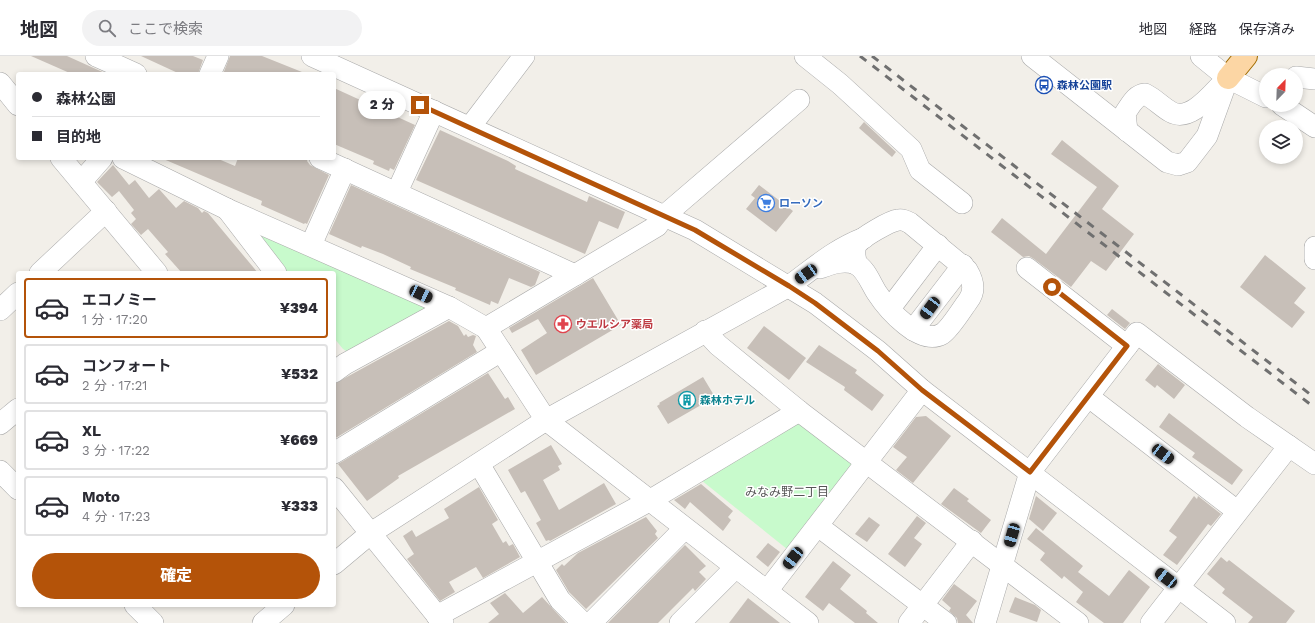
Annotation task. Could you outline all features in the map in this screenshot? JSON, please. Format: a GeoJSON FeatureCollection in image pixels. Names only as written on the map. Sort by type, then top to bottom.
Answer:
{"type":"FeatureCollection","features":[{"type":"Feature","properties":{"kind":"main road"},"geometry":{"type":"LineString","coordinates":[[1228,78],[1246,56]]}},
{"type":"Feature","properties":{"kind":"street"},"geometry":{"type":"LineString","coordinates":[[96,56],[132,72]]}},
{"type":"Feature","properties":{"kind":"street"},"geometry":{"type":"LineString","coordinates":[[211,72],[218,56]]}},
{"type":"Feature","properties":{"kind":"street"},"geometry":{"type":"LineString","coordinates":[[312,56],[665,215],[695,230],[789,286],[815,303],[878,351],[922,390],[1225,623]]}},
{"type":"Feature","properties":{"kind":"street"},"geometry":{"type":"LineString","coordinates":[[470,127],[524,56]]}},
{"type":"Feature","properties":{"kind":"street"},"geometry":{"type":"LineString","coordinates":[[806,56],[840,84],[911,149],[920,170],[962,203]]}},
{"type":"Feature","properties":{"kind":"street"},"geometry":{"type":"LineString","coordinates":[[1032,56],[1062,80],[1120,120],[1167,162],[1178,166],[1187,162],[1207,136],[1228,78]]}},
{"type":"Feature","properties":{"kind":"street"},"geometry":{"type":"LineString","coordinates":[[1055,56],[1056,66],[1062,80]]}},
{"type":"Feature","properties":{"kind":"street"},"geometry":{"type":"LineString","coordinates":[[1201,56],[1228,78],[1259,94]]}},
{"type":"Feature","properties":{"kind":"street"},"geometry":{"type":"LineString","coordinates":[[1120,120],[1136,98],[1145,94],[1171,112],[1177,114],[1188,114],[1228,78]]}},
{"type":"Feature","properties":{"kind":"street"},"geometry":{"type":"LineString","coordinates":[[1303,78],[1315,79]]}},
{"type":"Feature","properties":{"kind":"street"},"geometry":{"type":"LineString","coordinates":[[0,83],[16,103]]}},
{"type":"Feature","properties":{"kind":"street"},"geometry":{"type":"LineString","coordinates":[[486,328],[657,226],[665,215],[799,100]]}},
{"type":"Feature","properties":{"kind":"street"},"geometry":{"type":"LineString","coordinates":[[397,192],[434,111]]}},
{"type":"Feature","properties":{"kind":"street"},"geometry":{"type":"LineString","coordinates":[[1292,112],[1315,127]]}},
{"type":"Feature","properties":{"kind":"street"},"geometry":{"type":"LineString","coordinates":[[63,160],[155,271]]}},
{"type":"Feature","properties":{"kind":"street"},"geometry":{"type":"LineString","coordinates":[[81,182],[100,160]]}},
{"type":"Feature","properties":{"kind":"street"},"geometry":{"type":"LineString","coordinates":[[127,160],[226,209],[311,245],[449,307],[486,328],[546,420],[684,529],[808,623]]}},
{"type":"Feature","properties":{"kind":"street"},"geometry":{"type":"LineString","coordinates":[[325,160],[575,275]]}},
{"type":"Feature","properties":{"kind":"street"},"geometry":{"type":"LineString","coordinates":[[311,245],[345,169]]}},
{"type":"Feature","properties":{"kind":"street"},"geometry":{"type":"LineString","coordinates":[[226,209],[274,271]]}},
{"type":"Feature","properties":{"kind":"street"},"geometry":{"type":"LineString","coordinates":[[42,271],[106,211]]}},
{"type":"Feature","properties":{"kind":"street"},"geometry":{"type":"LineString","coordinates":[[336,562],[371,533],[546,420],[789,286],[811,271],[830,254],[893,222],[904,220],[910,223],[963,265],[972,278],[972,296],[944,333],[931,337],[921,335],[892,314],[866,273],[857,265],[837,262],[811,271]]}},
{"type":"Feature","properties":{"kind":"street"},"geometry":{"type":"LineString","coordinates":[[857,265],[854,254],[856,244],[864,238]]}},
{"type":"Feature","properties":{"kind":"street"},"geometry":{"type":"LineString","coordinates":[[884,303],[894,302],[938,245]]}},
{"type":"Feature","properties":{"kind":"street"},"geometry":{"type":"LineString","coordinates":[[1315,247],[1315,259]]}},
{"type":"Feature","properties":{"kind":"street"},"geometry":{"type":"LineString","coordinates":[[1027,268],[1127,346]]}},
{"type":"Feature","properties":{"kind":"street"},"geometry":{"type":"LineString","coordinates":[[0,310],[16,295]]}},
{"type":"Feature","properties":{"kind":"street"},"geometry":{"type":"LineString","coordinates":[[338,362],[449,307]]}},
{"type":"Feature","properties":{"kind":"street"},"geometry":{"type":"LineString","coordinates":[[705,331],[718,345],[799,411],[1078,623]]}},
{"type":"Feature","properties":{"kind":"street"},"geometry":{"type":"LineString","coordinates":[[985,623],[1030,472],[1137,333],[1247,417],[1315,464]]}},
{"type":"Feature","properties":{"kind":"street"},"geometry":{"type":"LineString","coordinates":[[336,452],[501,351]]}},
{"type":"Feature","properties":{"kind":"street"},"geometry":{"type":"LineString","coordinates":[[767,591],[868,462],[922,390]]}},
{"type":"Feature","properties":{"kind":"street"},"geometry":{"type":"LineString","coordinates":[[1088,397],[1237,511]]}},
{"type":"Feature","properties":{"kind":"street"},"geometry":{"type":"LineString","coordinates":[[0,424],[16,411]]}},
{"type":"Feature","properties":{"kind":"street"},"geometry":{"type":"LineString","coordinates":[[336,490],[440,619],[537,562],[649,501],[799,411]]}},
{"type":"Feature","properties":{"kind":"street"},"geometry":{"type":"LineString","coordinates":[[1151,623],[1289,446]]}},
{"type":"Feature","properties":{"kind":"street"},"geometry":{"type":"LineString","coordinates":[[479,464],[560,600],[583,623]]}},
{"type":"Feature","properties":{"kind":"street"},"geometry":{"type":"LineString","coordinates":[[0,471],[16,487]]}},
{"type":"Feature","properties":{"kind":"street"},"geometry":{"type":"LineString","coordinates":[[818,526],[946,623]]}},
{"type":"Feature","properties":{"kind":"street"},"geometry":{"type":"LineString","coordinates":[[591,623],[684,529]]}},
{"type":"Feature","properties":{"kind":"street"},"geometry":{"type":"LineString","coordinates":[[909,623],[972,541]]}},
{"type":"Feature","properties":{"kind":"street"},"geometry":{"type":"LineString","coordinates":[[680,623],[735,568]]}},
{"type":"Feature","properties":{"kind":"street"},"geometry":{"type":"LineString","coordinates":[[263,623],[282,607]]}},
{"type":"Feature","properties":{"kind":"green space"},"geometry":{"type":"Polygon","coordinates":[[[252,224],[427,303],[428,313],[354,356],[343,349],[336,340],[336,271],[279,271],[252,224]]]}},
{"type":"Feature","properties":{"kind":"green space"},"geometry":{"type":"Polygon","coordinates":[[[794,419],[853,465],[787,549],[696,476],[794,419]]]}},
{"type":"Feature","properties":{"kind":"building"},"geometry":{"type":"Polygon","coordinates":[[[31,56],[67,56],[103,72],[67,72],[31,56]]]}},
{"type":"Feature","properties":{"kind":"building"},"geometry":{"type":"Polygon","coordinates":[[[141,56],[193,56],[203,60],[199,72],[176,72],[141,56]]]}},
{"type":"Feature","properties":{"kind":"building"},"geometry":{"type":"Polygon","coordinates":[[[230,56],[262,56],[302,72],[224,72],[230,56]]]}},
{"type":"Feature","properties":{"kind":"building"},"geometry":{"type":"Polygon","coordinates":[[[336,89],[415,125],[394,170],[390,168],[389,171],[373,164],[374,161],[336,145],[336,89]]]}},
{"type":"Feature","properties":{"kind":"building"},"geometry":{"type":"Polygon","coordinates":[[[864,122],[896,152],[892,157],[859,128],[864,122]]]}},
{"type":"Feature","properties":{"kind":"building"},"geometry":{"type":"Polygon","coordinates":[[[440,130],[508,161],[516,166],[515,169],[587,202],[589,196],[625,212],[618,229],[599,221],[585,254],[416,180],[440,130]]]}},
{"type":"Feature","properties":{"kind":"building"},"geometry":{"type":"Polygon","coordinates":[[[1062,140],[1119,186],[1102,209],[1134,234],[1106,271],[1091,261],[1071,287],[1034,259],[1029,256],[1023,257],[991,232],[1002,218],[1046,254],[1097,187],[1051,154],[1062,140]]]}},
{"type":"Feature","properties":{"kind":"building"},"geometry":{"type":"Polygon","coordinates":[[[166,160],[221,160],[235,166],[237,160],[307,160],[310,165],[329,175],[307,224],[261,205],[262,201],[166,160]]]}},
{"type":"Feature","properties":{"kind":"building"},"geometry":{"type":"Polygon","coordinates":[[[113,165],[129,185],[135,180],[149,198],[159,189],[176,208],[184,201],[198,208],[202,213],[204,211],[208,213],[256,271],[180,271],[165,254],[168,252],[148,229],[141,235],[131,224],[136,219],[131,213],[134,210],[119,191],[112,197],[97,182],[113,165]]]}},
{"type":"Feature","properties":{"kind":"building"},"geometry":{"type":"Polygon","coordinates":[[[351,185],[540,272],[535,285],[531,287],[509,278],[498,304],[491,301],[490,305],[455,290],[456,288],[410,269],[411,267],[383,254],[362,246],[361,248],[329,234],[351,185]]]}},
{"type":"Feature","properties":{"kind":"building","name":"ローソン"},"geometry":{"type":"Polygon","coordinates":[[[759,185],[793,211],[776,232],[746,209],[755,198],[751,195],[759,185]]]}},
{"type":"Feature","properties":{"kind":"building"},"geometry":{"type":"Polygon","coordinates":[[[1265,255],[1306,288],[1294,303],[1305,312],[1292,328],[1240,287],[1265,255]]]}},
{"type":"Feature","properties":{"kind":"building","name":"ウエルシア薬局"},"geometry":{"type":"Polygon","coordinates":[[[593,278],[621,325],[536,375],[521,350],[547,333],[538,319],[512,333],[509,328],[593,278]]]}},
{"type":"Feature","properties":{"kind":"building"},"geometry":{"type":"Polygon","coordinates":[[[1112,309],[1130,323],[1125,329],[1107,315],[1112,309]]]}},
{"type":"Feature","properties":{"kind":"building"},"geometry":{"type":"Polygon","coordinates":[[[449,321],[458,326],[464,336],[466,334],[468,337],[473,335],[476,336],[473,345],[477,352],[336,438],[336,383],[449,321]]]}},
{"type":"Feature","properties":{"kind":"building"},"geometry":{"type":"Polygon","coordinates":[[[764,326],[806,358],[789,380],[747,348],[764,326]]]}},
{"type":"Feature","properties":{"kind":"building"},"geometry":{"type":"Polygon","coordinates":[[[819,345],[857,370],[855,373],[884,395],[872,411],[844,390],[845,387],[806,362],[819,345]]]}},
{"type":"Feature","properties":{"kind":"building"},"geometry":{"type":"Polygon","coordinates":[[[1158,364],[1185,385],[1174,399],[1157,385],[1155,388],[1145,380],[1158,364]]]}},
{"type":"Feature","properties":{"kind":"building"},"geometry":{"type":"Polygon","coordinates":[[[488,373],[505,399],[508,397],[515,409],[398,476],[399,478],[367,501],[338,464],[488,373]]]}},
{"type":"Feature","properties":{"kind":"building","name":"森林ホテル"},"geometry":{"type":"Polygon","coordinates":[[[703,377],[715,397],[668,424],[657,406],[660,404],[659,403],[703,377]]]}},
{"type":"Feature","properties":{"kind":"building"},"geometry":{"type":"Polygon","coordinates":[[[1169,413],[1243,470],[1232,485],[1192,457],[1195,453],[1159,427],[1169,413]]]}},
{"type":"Feature","properties":{"kind":"building"},"geometry":{"type":"Polygon","coordinates":[[[926,416],[951,436],[913,483],[896,470],[907,457],[893,447],[916,417],[926,416]]]}},
{"type":"Feature","properties":{"kind":"building"},"geometry":{"type":"Polygon","coordinates":[[[551,445],[562,464],[558,466],[560,470],[543,480],[559,510],[604,483],[616,504],[550,541],[546,541],[536,523],[541,520],[525,491],[521,493],[508,470],[551,445]]]}},
{"type":"Feature","properties":{"kind":"building"},"geometry":{"type":"Polygon","coordinates":[[[701,484],[733,511],[728,517],[731,520],[723,531],[690,502],[685,509],[674,500],[701,484]]]}},
{"type":"Feature","properties":{"kind":"building"},"geometry":{"type":"Polygon","coordinates":[[[479,487],[498,520],[492,524],[503,543],[506,541],[509,546],[513,544],[520,557],[483,578],[476,567],[449,582],[455,592],[440,601],[407,559],[414,554],[403,536],[412,530],[416,537],[449,518],[444,509],[479,487]]]}},
{"type":"Feature","properties":{"kind":"building"},"geometry":{"type":"Polygon","coordinates":[[[954,488],[969,499],[967,501],[991,520],[981,533],[941,504],[954,488]]]}},
{"type":"Feature","properties":{"kind":"building"},"geometry":{"type":"Polygon","coordinates":[[[1036,496],[1057,513],[1043,531],[1029,519],[1036,496]]]}},
{"type":"Feature","properties":{"kind":"building"},"geometry":{"type":"Polygon","coordinates":[[[1194,496],[1197,499],[1198,496],[1221,514],[1211,526],[1208,524],[1177,565],[1163,555],[1177,537],[1169,531],[1194,496]]]}},
{"type":"Feature","properties":{"kind":"building"},"geometry":{"type":"Polygon","coordinates":[[[917,516],[926,523],[914,538],[922,544],[905,567],[888,554],[917,516]]]}},
{"type":"Feature","properties":{"kind":"building"},"geometry":{"type":"Polygon","coordinates":[[[646,517],[657,531],[655,534],[658,538],[586,609],[569,592],[556,570],[562,564],[564,566],[578,553],[646,517]]]}},
{"type":"Feature","properties":{"kind":"building"},"geometry":{"type":"Polygon","coordinates":[[[869,517],[880,525],[867,542],[855,534],[869,517]]]}},
{"type":"Feature","properties":{"kind":"building"},"geometry":{"type":"Polygon","coordinates":[[[1036,528],[1083,566],[1078,572],[1109,596],[1129,570],[1150,587],[1123,623],[1104,623],[1076,602],[1083,592],[1064,576],[1062,579],[1040,560],[1045,553],[1027,539],[1036,528]]]}},
{"type":"Feature","properties":{"kind":"building"},"geometry":{"type":"Polygon","coordinates":[[[768,543],[780,552],[768,567],[756,557],[768,543]]]}},
{"type":"Feature","properties":{"kind":"building"},"geometry":{"type":"Polygon","coordinates":[[[685,545],[706,566],[699,572],[706,579],[695,591],[693,588],[658,623],[608,623],[685,545]]]}},
{"type":"Feature","properties":{"kind":"building"},"geometry":{"type":"Polygon","coordinates":[[[1221,557],[1227,562],[1229,560],[1295,611],[1286,623],[1248,623],[1253,617],[1222,593],[1225,589],[1207,574],[1221,557]]]}},
{"type":"Feature","properties":{"kind":"building"},"geometry":{"type":"Polygon","coordinates":[[[833,561],[851,575],[840,589],[867,611],[866,613],[878,623],[855,623],[829,603],[823,611],[805,597],[833,561]]]}},
{"type":"Feature","properties":{"kind":"building"},"geometry":{"type":"Polygon","coordinates":[[[954,584],[977,601],[966,615],[973,623],[958,623],[957,618],[949,611],[951,608],[942,600],[954,584]]]}},
{"type":"Feature","properties":{"kind":"building"},"geometry":{"type":"Polygon","coordinates":[[[505,593],[523,613],[542,597],[566,623],[488,623],[499,614],[490,603],[505,593]]]}},
{"type":"Feature","properties":{"kind":"building"},"geometry":{"type":"Polygon","coordinates":[[[1015,597],[1035,605],[1041,610],[1037,622],[1009,612],[1015,597]]]}},
{"type":"Feature","properties":{"kind":"building"},"geometry":{"type":"Polygon","coordinates":[[[748,598],[780,623],[729,623],[748,598]]]}},
{"type":"Feature","properties":{"kind":"railway"},"geometry":{"type":"LineString","coordinates":[[860,56],[1315,408]]}},
{"type":"Feature","properties":{"kind":"railway"},"geometry":{"type":"LineString","coordinates":[[872,56],[1315,398]]}},
{"type":"Feature","properties":{"kind":"place","name":"森林公園駅"},"geometry":{"type":"Point","coordinates":[1044,85]}},
{"type":"Feature","properties":{"kind":"place","name":"ローソン"},"geometry":{"type":"Point","coordinates":[766,203]}},
{"type":"Feature","properties":{"kind":"place","name":"ウエルシア薬局"},"geometry":{"type":"Point","coordinates":[563,324]}},
{"type":"Feature","properties":{"kind":"place","name":"森林ホテル"},"geometry":{"type":"Point","coordinates":[687,400]}},
{"type":"Feature","properties":{"kind":"district","name":"みなみ野二丁目"},"geometry":{"type":"Point","coordinates":[787,492]}},
{"type":"Feature","properties":{"kind":"route"},"geometry":{"type":"LineString","coordinates":[[420,105],[590,180],[665,215],[695,230],[789,286],[815,303],[878,351],[922,390],[1030,472],[1127,346],[1052,287]]}}]}
